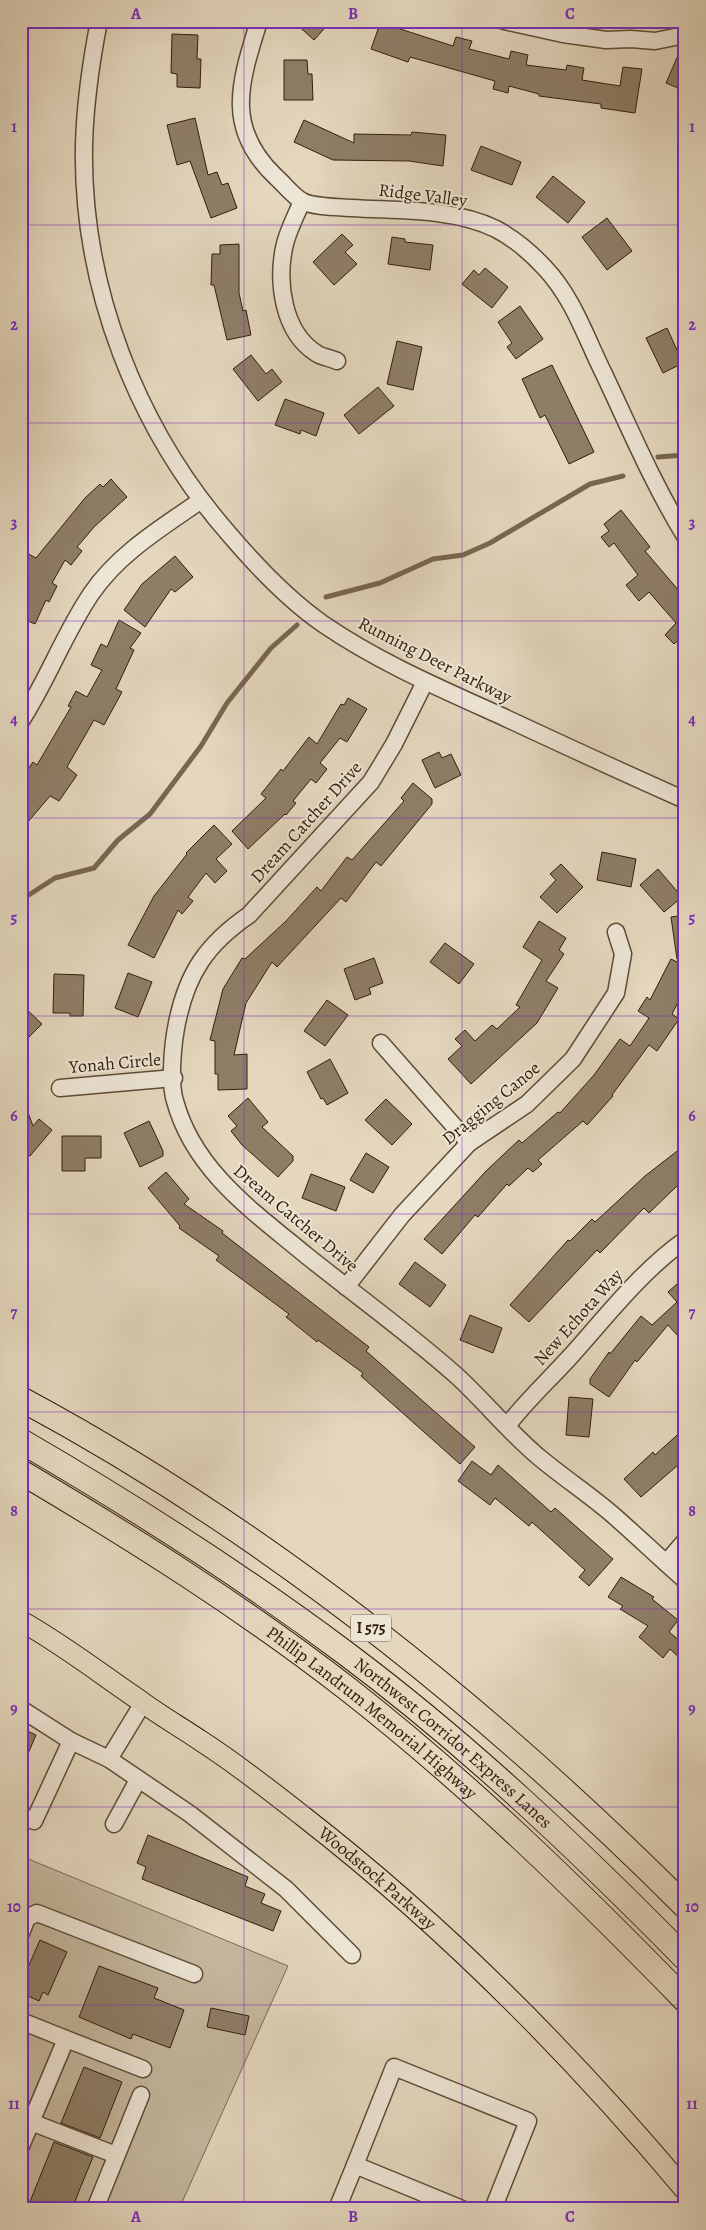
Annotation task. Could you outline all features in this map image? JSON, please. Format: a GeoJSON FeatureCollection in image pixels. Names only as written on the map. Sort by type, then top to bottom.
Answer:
{"type":"FeatureCollection","features":[{"type":"Feature","properties":{"kind":"highway","name":"I 575"},"geometry":{"type":"LineString","coordinates":[[21,1399],[157,1478],[259,1546],[360,1619],[498,1730],[621,1842],[685,1906]]}},
{"type":"Feature","properties":{"kind":"highway","name":"Northwest Corridor Express Lanes"},"geometry":{"type":"LineString","coordinates":[[21,1441],[180,1537],[262,1592],[346,1653],[428,1718],[528,1805],[626,1897],[685,1958]]}},
{"type":"Feature","properties":{"kind":"highway","name":"Phillip Landrum Memorial Highway"},"geometry":{"type":"LineString","coordinates":[[21,1472],[102,1520],[208,1589],[348,1690],[432,1759],[519,1836],[619,1932],[685,2000]]}},
{"type":"Feature","properties":{"kind":"main road","name":"Woodstock Parkway"},"geometry":{"type":"LineString","coordinates":[[21,1621],[90,1664],[143,1703],[203,1742],[256,1780],[350,1854],[402,1898],[542,2032],[632,2128],[685,2190]]}},
{"type":"Feature","properties":{"kind":"street","name":"Running Deer Parkway"},"geometry":{"type":"LineString","coordinates":[[99,21],[89,87],[84,148],[87,203],[97,271],[114,333],[141,403],[175,464],[200,501],[249,558],[303,609],[355,644],[425,682],[685,800]]}},
{"type":"Feature","properties":{"kind":"street"},"geometry":{"type":"LineString","coordinates":[[259,21],[243,78],[240,99],[242,126],[265,167],[302,201],[284,247],[282,269],[287,316],[299,337],[316,353],[338,361]]}},
{"type":"Feature","properties":{"kind":"street"},"geometry":{"type":"LineString","coordinates":[[504,21],[563,34],[606,40],[656,41],[685,35]]}},
{"type":"Feature","properties":{"kind":"street","name":"Ridge Valley"},"geometry":{"type":"LineString","coordinates":[[302,201],[331,206],[429,212],[475,221],[496,229],[523,248],[558,283],[581,323],[622,410],[642,458],[685,536]]}},
{"type":"Feature","properties":{"kind":"street"},"geometry":{"type":"LineString","coordinates":[[21,721],[76,619],[91,594],[103,579],[131,550],[200,501]]}},
{"type":"Feature","properties":{"kind":"street","name":"Dream Catcher Drive"},"geometry":{"type":"LineString","coordinates":[[425,682],[394,744],[371,782],[249,915],[229,929],[212,945],[198,964],[187,985],[180,1008],[173,1055],[174,1098],[192,1142],[220,1181],[253,1212],[458,1377],[539,1457],[612,1514],[685,1580]]}},
{"type":"Feature","properties":{"kind":"street","name":"Dragging Canoe"},"geometry":{"type":"LineString","coordinates":[[346,1287],[402,1215],[469,1143],[527,1104],[572,1059],[616,993],[623,954],[616,932]]}},
{"type":"Feature","properties":{"kind":"street"},"geometry":{"type":"LineString","coordinates":[[381,1043],[469,1143]]}},
{"type":"Feature","properties":{"kind":"street","name":"Yonah Circle"},"geometry":{"type":"LineString","coordinates":[[60,1088],[174,1078]]}},
{"type":"Feature","properties":{"kind":"street","name":"New Echota Way"},"geometry":{"type":"LineString","coordinates":[[507,1426],[522,1405],[554,1374],[640,1278],[685,1240]]}},
{"type":"Feature","properties":{"kind":"street"},"geometry":{"type":"LineString","coordinates":[[666,1563],[685,1541]]}},
{"type":"Feature","properties":{"kind":"street"},"geometry":{"type":"LineString","coordinates":[[109,1759],[143,1703]]}},
{"type":"Feature","properties":{"kind":"street"},"geometry":{"type":"LineString","coordinates":[[21,1709],[71,1741],[109,1759],[190,1814],[286,1888],[352,1955]]}},
{"type":"Feature","properties":{"kind":"street"},"geometry":{"type":"LineString","coordinates":[[21,1816],[34,1821],[71,1741]]}},
{"type":"Feature","properties":{"kind":"street"},"geometry":{"type":"LineString","coordinates":[[114,1824],[138,1780]]}},
{"type":"Feature","properties":{"kind":"street"},"geometry":{"type":"LineString","coordinates":[[21,1933],[27,1918],[37,1913],[194,1974]]}},
{"type":"Feature","properties":{"kind":"street"},"geometry":{"type":"LineString","coordinates":[[21,2021],[143,2069]]}},
{"type":"Feature","properties":{"kind":"street"},"geometry":{"type":"LineString","coordinates":[[21,2146],[66,2039]]}},
{"type":"Feature","properties":{"kind":"street"},"geometry":{"type":"LineString","coordinates":[[338,2209],[394,2067],[528,2121],[493,2209]]}},
{"type":"Feature","properties":{"kind":"street"},"geometry":{"type":"LineString","coordinates":[[94,2209],[141,2095]]}},
{"type":"Feature","properties":{"kind":"street"},"geometry":{"type":"LineString","coordinates":[[31,2122],[116,2155]]}},
{"type":"Feature","properties":{"kind":"street"},"geometry":{"type":"LineString","coordinates":[[355,2165],[462,2209]]}},
{"type":"Feature","properties":{"kind":"shaded area"},"geometry":{"type":"Polygon","coordinates":[[[21,1856],[288,1966],[179,2209],[21,2209],[21,1856]]]}},
{"type":"Feature","properties":{"kind":"building"},"geometry":{"type":"Polygon","coordinates":[[[293,21],[331,21],[314,40],[293,21]]]}},
{"type":"Feature","properties":{"kind":"building"},"geometry":{"type":"Polygon","coordinates":[[[381,21],[396,21],[394,27],[453,46],[456,37],[472,41],[469,49],[509,59],[511,51],[528,55],[526,65],[566,70],[567,65],[584,68],[582,80],[620,86],[623,67],[642,69],[635,113],[601,108],[601,104],[539,96],[539,94],[509,86],[508,93],[493,89],[495,81],[410,57],[408,62],[371,49],[381,21]]]}},
{"type":"Feature","properties":{"kind":"building"},"geometry":{"type":"Polygon","coordinates":[[[172,34],[198,35],[197,59],[201,59],[200,88],[177,87],[177,74],[171,73],[172,34]]]}},
{"type":"Feature","properties":{"kind":"building"},"geometry":{"type":"Polygon","coordinates":[[[685,45],[685,91],[666,83],[682,46],[685,45]]]}},
{"type":"Feature","properties":{"kind":"building"},"geometry":{"type":"Polygon","coordinates":[[[284,60],[307,60],[308,74],[312,74],[313,100],[284,100],[284,60]]]}},
{"type":"Feature","properties":{"kind":"building"},"geometry":{"type":"Polygon","coordinates":[[[195,118],[208,175],[217,172],[222,185],[228,183],[237,208],[211,218],[190,161],[177,165],[167,125],[195,118]]]}},
{"type":"Feature","properties":{"kind":"building"},"geometry":{"type":"Polygon","coordinates":[[[304,120],[354,143],[354,134],[411,135],[412,132],[446,135],[443,166],[409,161],[333,160],[294,142],[304,120]]]}},
{"type":"Feature","properties":{"kind":"building"},"geometry":{"type":"Polygon","coordinates":[[[481,146],[521,162],[512,185],[471,170],[481,146]]]}},
{"type":"Feature","properties":{"kind":"building"},"geometry":{"type":"Polygon","coordinates":[[[553,176],[585,202],[568,223],[536,197],[553,176]]]}},
{"type":"Feature","properties":{"kind":"building"},"geometry":{"type":"Polygon","coordinates":[[[607,218],[632,251],[607,270],[582,237],[607,218]]]}},
{"type":"Feature","properties":{"kind":"building"},"geometry":{"type":"Polygon","coordinates":[[[342,234],[353,245],[345,252],[357,264],[334,285],[313,262],[342,234]]]}},
{"type":"Feature","properties":{"kind":"building"},"geometry":{"type":"Polygon","coordinates":[[[392,237],[405,239],[405,242],[433,245],[430,270],[388,264],[392,237]]]}},
{"type":"Feature","properties":{"kind":"building"},"geometry":{"type":"Polygon","coordinates":[[[239,244],[239,293],[243,311],[246,310],[251,335],[227,340],[214,285],[211,285],[212,254],[220,254],[220,245],[239,244]]]}},
{"type":"Feature","properties":{"kind":"building"},"geometry":{"type":"Polygon","coordinates":[[[485,268],[508,287],[492,308],[462,284],[474,270],[479,275],[485,268]]]}},
{"type":"Feature","properties":{"kind":"building"},"geometry":{"type":"Polygon","coordinates":[[[520,306],[543,339],[516,359],[507,347],[512,343],[498,322],[520,306]]]}},
{"type":"Feature","properties":{"kind":"building"},"geometry":{"type":"Polygon","coordinates":[[[667,328],[683,363],[663,373],[646,338],[667,328]]]}},
{"type":"Feature","properties":{"kind":"building"},"geometry":{"type":"Polygon","coordinates":[[[397,341],[422,347],[413,390],[387,384],[397,341]]]}},
{"type":"Feature","properties":{"kind":"building"},"geometry":{"type":"Polygon","coordinates":[[[251,355],[266,374],[272,369],[282,382],[258,401],[233,369],[251,355]]]}},
{"type":"Feature","properties":{"kind":"building"},"geometry":{"type":"Polygon","coordinates":[[[552,365],[594,452],[569,464],[545,415],[540,418],[522,379],[552,365]]]}},
{"type":"Feature","properties":{"kind":"building"},"geometry":{"type":"Polygon","coordinates":[[[378,387],[394,406],[359,434],[344,415],[378,387]]]}},
{"type":"Feature","properties":{"kind":"building"},"geometry":{"type":"Polygon","coordinates":[[[285,399],[324,413],[316,436],[301,430],[300,434],[275,425],[285,399]]]}},
{"type":"Feature","properties":{"kind":"building"},"geometry":{"type":"Polygon","coordinates":[[[111,479],[127,497],[94,527],[77,547],[82,551],[71,565],[65,560],[52,583],[57,586],[49,602],[46,600],[35,624],[21,618],[21,550],[36,558],[85,498],[100,484],[103,487],[111,479]]]}},
{"type":"Feature","properties":{"kind":"building"},"geometry":{"type":"Polygon","coordinates":[[[621,510],[650,547],[645,551],[685,598],[685,634],[674,644],[665,635],[676,623],[649,592],[639,601],[626,585],[638,575],[614,543],[609,547],[601,537],[609,531],[604,524],[621,510]]]}},
{"type":"Feature","properties":{"kind":"building"},"geometry":{"type":"Polygon","coordinates":[[[175,556],[193,577],[175,592],[171,589],[145,627],[124,610],[142,584],[175,556]]]}},
{"type":"Feature","properties":{"kind":"building"},"geometry":{"type":"Polygon","coordinates":[[[119,620],[141,633],[130,648],[134,650],[116,689],[122,692],[104,725],[94,720],[67,767],[77,775],[59,801],[50,796],[21,830],[21,779],[33,762],[37,765],[71,707],[68,706],[76,691],[87,697],[102,670],[91,665],[101,644],[107,647],[119,620]]]}},
{"type":"Feature","properties":{"kind":"building"},"geometry":{"type":"Polygon","coordinates":[[[348,698],[367,709],[347,742],[340,738],[320,763],[327,769],[316,783],[311,779],[293,801],[296,803],[286,815],[248,849],[232,831],[266,798],[261,794],[281,769],[283,771],[309,737],[317,744],[341,704],[344,705],[348,698]]]}},
{"type":"Feature","properties":{"kind":"building"},"geometry":{"type":"Polygon","coordinates":[[[439,752],[442,758],[451,754],[461,775],[435,788],[422,760],[439,752]]]}},
{"type":"Feature","properties":{"kind":"building"},"geometry":{"type":"Polygon","coordinates":[[[413,783],[432,799],[432,804],[381,866],[376,862],[346,902],[341,898],[277,967],[272,962],[246,1003],[234,1055],[247,1054],[247,1089],[218,1090],[218,1074],[215,1074],[215,1041],[210,1040],[223,989],[242,958],[245,959],[286,921],[317,887],[321,891],[347,857],[352,860],[404,801],[401,798],[413,783]]]}},
{"type":"Feature","properties":{"kind":"building"},"geometry":{"type":"Polygon","coordinates":[[[214,825],[232,844],[216,859],[227,871],[215,883],[206,873],[188,897],[193,901],[182,914],[178,910],[154,958],[128,945],[154,896],[186,853],[214,825]]]}},
{"type":"Feature","properties":{"kind":"building"},"geometry":{"type":"Polygon","coordinates":[[[602,852],[636,859],[631,887],[597,880],[602,852]]]}},
{"type":"Feature","properties":{"kind":"building"},"geometry":{"type":"Polygon","coordinates":[[[561,864],[583,887],[557,913],[540,897],[556,880],[550,874],[561,864]]]}},
{"type":"Feature","properties":{"kind":"building"},"geometry":{"type":"Polygon","coordinates":[[[658,869],[682,897],[664,912],[640,885],[658,869]]]}},
{"type":"Feature","properties":{"kind":"building"},"geometry":{"type":"Polygon","coordinates":[[[685,915],[685,958],[677,959],[671,917],[685,915]]]}},
{"type":"Feature","properties":{"kind":"building"},"geometry":{"type":"Polygon","coordinates":[[[539,921],[566,938],[559,950],[564,954],[546,981],[558,988],[537,1023],[471,1084],[448,1059],[462,1046],[455,1039],[465,1030],[475,1041],[492,1025],[497,1029],[520,1007],[516,1005],[542,960],[523,947],[539,921]]]}},
{"type":"Feature","properties":{"kind":"building"},"geometry":{"type":"Polygon","coordinates":[[[445,943],[474,964],[459,984],[430,962],[445,943]]]}},
{"type":"Feature","properties":{"kind":"building"},"geometry":{"type":"Polygon","coordinates":[[[374,958],[383,983],[369,988],[371,994],[355,1000],[344,969],[374,958]]]}},
{"type":"Feature","properties":{"kind":"building"},"geometry":{"type":"Polygon","coordinates":[[[671,959],[685,966],[685,989],[672,1014],[679,1019],[657,1051],[649,1045],[613,1096],[587,1125],[583,1121],[538,1160],[542,1164],[533,1172],[528,1168],[509,1186],[507,1184],[478,1217],[475,1215],[442,1254],[424,1239],[486,1171],[519,1140],[522,1143],[558,1112],[560,1113],[594,1075],[620,1039],[630,1046],[649,1018],[638,1011],[647,997],[650,1000],[671,959]]]}},
{"type":"Feature","properties":{"kind":"building"},"geometry":{"type":"Polygon","coordinates":[[[128,973],[152,982],[138,1017],[115,1008],[128,973]]]}},
{"type":"Feature","properties":{"kind":"building"},"geometry":{"type":"Polygon","coordinates":[[[54,974],[84,975],[83,1016],[70,1016],[70,1013],[53,1013],[54,974]]]}},
{"type":"Feature","properties":{"kind":"building"},"geometry":{"type":"Polygon","coordinates":[[[327,1000],[348,1015],[325,1046],[304,1031],[327,1000]]]}},
{"type":"Feature","properties":{"kind":"building"},"geometry":{"type":"Polygon","coordinates":[[[21,1004],[42,1024],[21,1045],[21,1004]]]}},
{"type":"Feature","properties":{"kind":"building"},"geometry":{"type":"Polygon","coordinates":[[[330,1059],[348,1093],[327,1105],[323,1098],[321,1099],[307,1072],[330,1059]]]}},
{"type":"Feature","properties":{"kind":"building"},"geometry":{"type":"Polygon","coordinates":[[[248,1098],[268,1122],[262,1127],[293,1156],[293,1161],[278,1177],[242,1145],[231,1131],[237,1126],[228,1116],[248,1098]]]}},
{"type":"Feature","properties":{"kind":"building"},"geometry":{"type":"Polygon","coordinates":[[[23,1099],[33,1126],[39,1119],[52,1130],[30,1156],[21,1148],[21,1100],[23,1099]]]}},
{"type":"Feature","properties":{"kind":"building"},"geometry":{"type":"Polygon","coordinates":[[[386,1099],[412,1124],[392,1145],[365,1120],[386,1099]]]}},
{"type":"Feature","properties":{"kind":"building"},"geometry":{"type":"Polygon","coordinates":[[[149,1121],[163,1151],[163,1156],[140,1167],[124,1133],[149,1121]]]}},
{"type":"Feature","properties":{"kind":"building"},"geometry":{"type":"Polygon","coordinates":[[[62,1136],[101,1136],[101,1158],[85,1158],[85,1171],[62,1171],[62,1136]]]}},
{"type":"Feature","properties":{"kind":"building"},"geometry":{"type":"Polygon","coordinates":[[[685,1145],[685,1197],[677,1186],[649,1213],[644,1208],[600,1253],[597,1250],[529,1322],[510,1305],[568,1240],[570,1241],[592,1219],[595,1222],[645,1176],[685,1145]]]}},
{"type":"Feature","properties":{"kind":"building"},"geometry":{"type":"Polygon","coordinates":[[[366,1153],[389,1167],[373,1193],[350,1180],[366,1153]]]}},
{"type":"Feature","properties":{"kind":"building"},"geometry":{"type":"Polygon","coordinates":[[[166,1172],[189,1199],[184,1204],[223,1231],[222,1233],[369,1347],[366,1351],[475,1447],[460,1464],[361,1376],[363,1373],[318,1340],[317,1342],[286,1317],[289,1314],[216,1260],[219,1256],[179,1228],[180,1226],[148,1188],[166,1172]]]}},
{"type":"Feature","properties":{"kind":"building"},"geometry":{"type":"Polygon","coordinates":[[[311,1174],[345,1187],[336,1211],[302,1198],[311,1174]]]}},
{"type":"Feature","properties":{"kind":"building"},"geometry":{"type":"Polygon","coordinates":[[[415,1262],[446,1285],[430,1307],[399,1284],[415,1262]]]}},
{"type":"Feature","properties":{"kind":"building"},"geometry":{"type":"Polygon","coordinates":[[[685,1277],[685,1330],[678,1336],[668,1325],[637,1362],[635,1360],[609,1397],[590,1384],[590,1379],[609,1352],[610,1354],[641,1316],[652,1325],[677,1302],[668,1292],[685,1277]]]}},
{"type":"Feature","properties":{"kind":"building"},"geometry":{"type":"Polygon","coordinates":[[[470,1315],[502,1328],[493,1353],[460,1340],[470,1315]]]}},
{"type":"Feature","properties":{"kind":"building"},"geometry":{"type":"Polygon","coordinates":[[[569,1397],[593,1399],[589,1437],[566,1435],[569,1397]]]}},
{"type":"Feature","properties":{"kind":"building"},"geometry":{"type":"Polygon","coordinates":[[[685,1428],[685,1459],[641,1497],[624,1479],[653,1452],[655,1455],[685,1428]]]}},
{"type":"Feature","properties":{"kind":"building"},"geometry":{"type":"Polygon","coordinates":[[[472,1461],[491,1475],[498,1465],[551,1512],[555,1508],[613,1559],[589,1586],[579,1577],[585,1570],[532,1522],[529,1526],[495,1498],[490,1505],[458,1481],[472,1461]]]}},
{"type":"Feature","properties":{"kind":"building"},"geometry":{"type":"Polygon","coordinates":[[[621,1577],[654,1597],[652,1599],[678,1620],[669,1632],[685,1645],[685,1663],[670,1649],[663,1658],[639,1637],[648,1626],[620,1609],[623,1606],[608,1597],[621,1577]]]}},
{"type":"Feature","properties":{"kind":"building"},"geometry":{"type":"Polygon","coordinates":[[[21,1728],[36,1735],[21,1770],[21,1728]]]}},
{"type":"Feature","properties":{"kind":"building"},"geometry":{"type":"Polygon","coordinates":[[[148,1835],[248,1877],[245,1886],[265,1894],[261,1903],[281,1911],[273,1931],[142,1879],[146,1867],[137,1863],[148,1835]]]}},
{"type":"Feature","properties":{"kind":"building"},"geometry":{"type":"Polygon","coordinates":[[[40,1940],[67,1952],[48,1995],[43,1992],[39,2001],[21,1993],[21,1983],[40,1940]]]}},
{"type":"Feature","properties":{"kind":"building"},"geometry":{"type":"Polygon","coordinates":[[[99,1966],[158,1988],[154,1998],[184,2010],[170,2048],[133,2034],[131,2039],[79,2017],[99,1966]]]}},
{"type":"Feature","properties":{"kind":"building"},"geometry":{"type":"Polygon","coordinates":[[[211,2008],[249,2016],[245,2035],[207,2027],[211,2008]]]}},
{"type":"Feature","properties":{"kind":"building"},"geometry":{"type":"Polygon","coordinates":[[[84,2067],[122,2082],[100,2138],[61,2123],[84,2067]]]}},
{"type":"Feature","properties":{"kind":"building"},"geometry":{"type":"Polygon","coordinates":[[[54,2142],[93,2157],[72,2209],[27,2209],[54,2142]]]}},
{"type":"Feature","properties":{"kind":"waterway"},"geometry":{"type":"LineString","coordinates":[[658,457],[685,455]]}},
{"type":"Feature","properties":{"kind":"waterway"},"geometry":{"type":"LineString","coordinates":[[326,597],[380,583],[433,559],[463,555],[490,543],[590,484],[623,476]]}},
{"type":"Feature","properties":{"kind":"waterway"},"geometry":{"type":"LineString","coordinates":[[21,900],[55,878],[94,868],[118,840],[150,814],[201,746],[227,703],[271,648],[297,625]]}}]}
